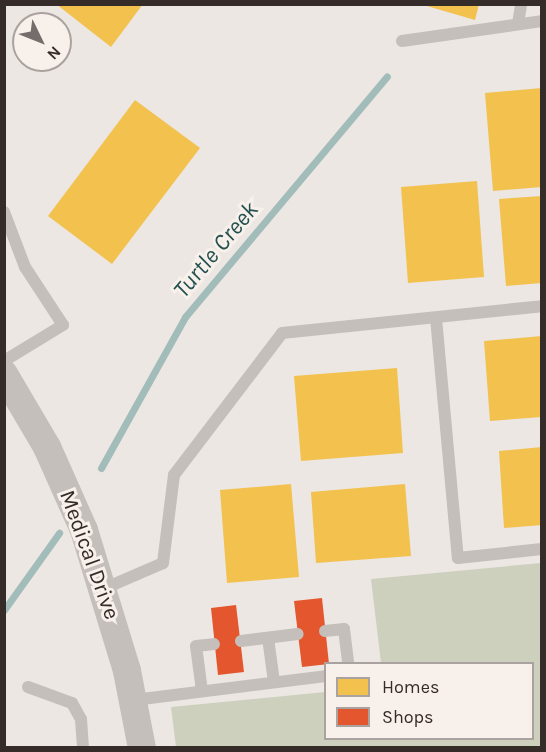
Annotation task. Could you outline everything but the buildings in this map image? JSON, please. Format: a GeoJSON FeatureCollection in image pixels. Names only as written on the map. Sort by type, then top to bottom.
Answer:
{"type":"FeatureCollection","features":[{"type":"Feature","properties":{"kind":"street","name":"Medical Drive"},"geometry":{"type":"LineString","coordinates":[[4,374],[47,447],[84,530],[134,700],[142,747]]}},
{"type":"Feature","properties":{"kind":"lane"},"geometry":{"type":"LineString","coordinates":[[518,24],[521,4]]}},
{"type":"Feature","properties":{"kind":"lane"},"geometry":{"type":"LineString","coordinates":[[402,41],[541,22]]}},
{"type":"Feature","properties":{"kind":"lane"},"geometry":{"type":"LineString","coordinates":[[4,212],[25,267],[63,325],[4,361]]}},
{"type":"Feature","properties":{"kind":"lane"},"geometry":{"type":"LineString","coordinates":[[103,589],[163,563],[174,474],[282,333],[542,306]]}},
{"type":"Feature","properties":{"kind":"lane"},"geometry":{"type":"LineString","coordinates":[[436,318],[458,558],[542,549]]}},
{"type":"Feature","properties":{"kind":"lane"},"geometry":{"type":"LineString","coordinates":[[325,631],[344,629],[348,662]]}},
{"type":"Feature","properties":{"kind":"lane"},"geometry":{"type":"LineString","coordinates":[[241,641],[298,634]]}},
{"type":"Feature","properties":{"kind":"lane"},"geometry":{"type":"LineString","coordinates":[[268,638],[274,682]]}},
{"type":"Feature","properties":{"kind":"lane"},"geometry":{"type":"LineString","coordinates":[[202,691],[196,646],[214,644]]}},
{"type":"Feature","properties":{"kind":"lane"},"geometry":{"type":"LineString","coordinates":[[134,700],[324,676]]}},
{"type":"Feature","properties":{"kind":"lane"},"geometry":{"type":"LineString","coordinates":[[28,687],[72,703],[81,719],[83,747]]}},
{"type":"Feature","properties":{"kind":"green space"},"geometry":{"type":"Polygon","coordinates":[[[541,563],[541,747],[176,747],[171,707],[324,692],[324,740],[534,740],[534,662],[381,662],[371,579],[541,563]]]}},
{"type":"Feature","properties":{"kind":"waterway","name":"Turtle Creek"},"geometry":{"type":"LineString","coordinates":[[101,468],[185,317],[387,76]]}},
{"type":"Feature","properties":{"kind":"waterway","name":"Turtle Creek"},"geometry":{"type":"LineString","coordinates":[[4,610],[59,533]]}}]}
